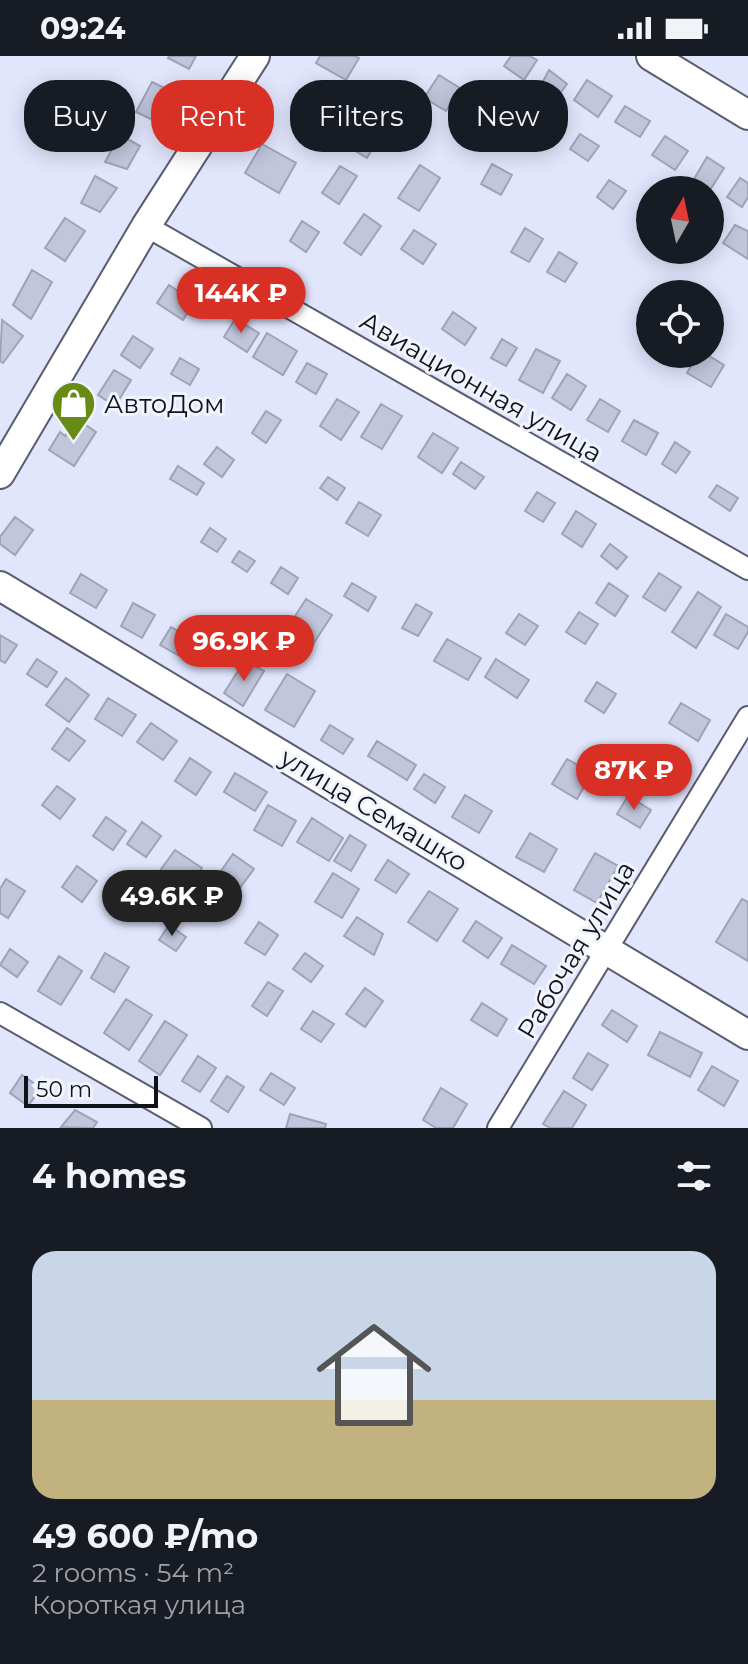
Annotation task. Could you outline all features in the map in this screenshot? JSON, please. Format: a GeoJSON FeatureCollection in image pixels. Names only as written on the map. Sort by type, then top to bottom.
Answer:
{"type":"FeatureCollection","features":[{"type":"Feature","properties":{"kind":"main road"},"geometry":{"type":"LineString","coordinates":[[0,474],[146,226],[255,56]]}},
{"type":"Feature","properties":{"kind":"main road"},"geometry":{"type":"LineString","coordinates":[[651,56],[748,115]]}},
{"type":"Feature","properties":{"kind":"main road","name":"улица Семашко"},"geometry":{"type":"LineString","coordinates":[[0,586],[748,1035]]}},
{"type":"Feature","properties":{"kind":"street","name":"Авиационная улица"},"geometry":{"type":"LineString","coordinates":[[146,226],[748,569]]}},
{"type":"Feature","properties":{"kind":"street","name":"Рабочая улица"},"geometry":{"type":"LineString","coordinates":[[498,1128],[748,717]]}},
{"type":"Feature","properties":{"kind":"street"},"geometry":{"type":"LineString","coordinates":[[0,1013],[201,1128]]}},
{"type":"Feature","properties":{"kind":"building"},"geometry":{"type":"Polygon","coordinates":[[[169,56],[196,56],[189,69],[169,56]]]}},
{"type":"Feature","properties":{"kind":"building"},"geometry":{"type":"Polygon","coordinates":[[[320,56],[359,58],[346,80],[316,63],[320,56]]]}},
{"type":"Feature","properties":{"kind":"building"},"geometry":{"type":"Polygon","coordinates":[[[511,56],[530,56],[537,60],[524,80],[504,66],[511,56]]]}},
{"type":"Feature","properties":{"kind":"building"},"geometry":{"type":"Polygon","coordinates":[[[549,70],[562,80],[544,80],[549,70]]]}},
{"type":"Feature","properties":{"kind":"building"},"geometry":{"type":"Polygon","coordinates":[[[439,75],[448,81],[446,111],[432,103],[432,86],[439,75]]]}},
{"type":"Feature","properties":{"kind":"building"},"geometry":{"type":"Polygon","coordinates":[[[587,80],[612,96],[598,117],[574,100],[587,80]]]}},
{"type":"Feature","properties":{"kind":"building"},"geometry":{"type":"Polygon","coordinates":[[[151,84],[151,119],[136,112],[151,84]]]}},
{"type":"Feature","properties":{"kind":"building"},"geometry":{"type":"Polygon","coordinates":[[[625,106],[650,121],[640,137],[615,122],[625,106]]]}},
{"type":"Feature","properties":{"kind":"building"},"geometry":{"type":"Polygon","coordinates":[[[580,134],[599,146],[588,161],[570,149],[580,134]]]}},
{"type":"Feature","properties":{"kind":"building"},"geometry":{"type":"Polygon","coordinates":[[[665,136],[688,151],[675,170],[652,155],[665,136]]]}},
{"type":"Feature","properties":{"kind":"building"},"geometry":{"type":"Polygon","coordinates":[[[135,143],[140,146],[127,169],[105,162],[111,152],[135,152],[135,143]]]}},
{"type":"Feature","properties":{"kind":"building"},"geometry":{"type":"Polygon","coordinates":[[[274,151],[296,163],[279,193],[245,173],[257,152],[274,151]]]}},
{"type":"Feature","properties":{"kind":"building"},"geometry":{"type":"Polygon","coordinates":[[[357,152],[371,152],[367,158],[357,152]]]}},
{"type":"Feature","properties":{"kind":"building"},"geometry":{"type":"Polygon","coordinates":[[[707,157],[724,168],[719,176],[696,176],[707,157]]]}},
{"type":"Feature","properties":{"kind":"building"},"geometry":{"type":"Polygon","coordinates":[[[492,164],[512,175],[501,195],[481,184],[492,164]]]}},
{"type":"Feature","properties":{"kind":"building"},"geometry":{"type":"Polygon","coordinates":[[[420,165],[440,178],[419,211],[398,198],[420,165]]]}},
{"type":"Feature","properties":{"kind":"building"},"geometry":{"type":"Polygon","coordinates":[[[340,166],[357,176],[339,204],[322,193],[340,166]]]}},
{"type":"Feature","properties":{"kind":"building"},"geometry":{"type":"Polygon","coordinates":[[[95,176],[117,188],[100,212],[81,203],[95,176]]]}},
{"type":"Feature","properties":{"kind":"building"},"geometry":{"type":"Polygon","coordinates":[[[740,178],[748,183],[748,197],[742,207],[727,197],[740,178]]]}},
{"type":"Feature","properties":{"kind":"building"},"geometry":{"type":"Polygon","coordinates":[[[609,180],[626,191],[613,209],[597,197],[609,180]]]}},
{"type":"Feature","properties":{"kind":"building"},"geometry":{"type":"Polygon","coordinates":[[[364,214],[381,226],[361,255],[344,243],[364,214]]]}},
{"type":"Feature","properties":{"kind":"building"},"geometry":{"type":"Polygon","coordinates":[[[65,218],[85,231],[65,261],[45,248],[65,218]]]}},
{"type":"Feature","properties":{"kind":"building"},"geometry":{"type":"Polygon","coordinates":[[[302,221],[319,232],[306,252],[290,241],[302,221]]]}},
{"type":"Feature","properties":{"kind":"building"},"geometry":{"type":"Polygon","coordinates":[[[735,225],[748,231],[748,259],[724,244],[735,225]]]}},
{"type":"Feature","properties":{"kind":"building"},"geometry":{"type":"Polygon","coordinates":[[[525,228],[543,239],[529,262],[511,252],[525,228]]]}},
{"type":"Feature","properties":{"kind":"building"},"geometry":{"type":"Polygon","coordinates":[[[414,230],[436,244],[423,264],[401,249],[414,230]]]}},
{"type":"Feature","properties":{"kind":"building"},"geometry":{"type":"Polygon","coordinates":[[[559,252],[577,263],[565,282],[547,272],[559,252]]]}},
{"type":"Feature","properties":{"kind":"building"},"geometry":{"type":"Polygon","coordinates":[[[32,270],[52,282],[31,319],[13,305],[32,270]]]}},
{"type":"Feature","properties":{"kind":"building"},"geometry":{"type":"Polygon","coordinates":[[[169,285],[194,302],[183,320],[157,303],[169,285]]]}},
{"type":"Feature","properties":{"kind":"building"},"geometry":{"type":"Polygon","coordinates":[[[453,312],[476,328],[465,345],[442,329],[453,312]]]}},
{"type":"Feature","properties":{"kind":"building"},"geometry":{"type":"Polygon","coordinates":[[[235,319],[259,333],[247,352],[224,337],[235,319]]]}},
{"type":"Feature","properties":{"kind":"building"},"geometry":{"type":"Polygon","coordinates":[[[2,320],[23,336],[3,363],[0,361],[2,320]]]}},
{"type":"Feature","properties":{"kind":"building"},"geometry":{"type":"Polygon","coordinates":[[[267,333],[297,351],[283,375],[253,357],[267,333]]]}},
{"type":"Feature","properties":{"kind":"building"},"geometry":{"type":"Polygon","coordinates":[[[133,336],[153,349],[140,368],[121,355],[133,336]]]}},
{"type":"Feature","properties":{"kind":"building"},"geometry":{"type":"Polygon","coordinates":[[[502,339],[517,348],[506,366],[491,358],[502,339]]]}},
{"type":"Feature","properties":{"kind":"building"},"geometry":{"type":"Polygon","coordinates":[[[536,349],[560,361],[543,393],[519,380],[536,349]]]}},
{"type":"Feature","properties":{"kind":"building"},"geometry":{"type":"Polygon","coordinates":[[[180,358],[199,369],[190,385],[171,374],[180,358]]]}},
{"type":"Feature","properties":{"kind":"building"},"geometry":{"type":"Polygon","coordinates":[[[307,363],[327,374],[316,394],[296,382],[307,363]]]}},
{"type":"Feature","properties":{"kind":"building"},"geometry":{"type":"Polygon","coordinates":[[[690,368],[722,368],[711,387],[687,373],[690,368]]]}},
{"type":"Feature","properties":{"kind":"building"},"geometry":{"type":"Polygon","coordinates":[[[114,370],[131,380],[115,406],[98,395],[114,370]]]}},
{"type":"Feature","properties":{"kind":"building"},"geometry":{"type":"Polygon","coordinates":[[[567,374],[586,386],[571,410],[552,398],[567,374]]]}},
{"type":"Feature","properties":{"kind":"building"},"geometry":{"type":"Polygon","coordinates":[[[337,399],[359,412],[341,440],[320,426],[337,399]]]}},
{"type":"Feature","properties":{"kind":"building"},"geometry":{"type":"Polygon","coordinates":[[[600,399],[620,411],[608,432],[587,420],[600,399]]]}},
{"type":"Feature","properties":{"kind":"building"},"geometry":{"type":"Polygon","coordinates":[[[381,404],[402,416],[382,449],[361,437],[381,404]]]}},
{"type":"Feature","properties":{"kind":"building"},"geometry":{"type":"Polygon","coordinates":[[[266,411],[281,420],[266,443],[252,433],[266,411]]]}},
{"type":"Feature","properties":{"kind":"building"},"geometry":{"type":"Polygon","coordinates":[[[77,419],[96,432],[74,466],[49,450],[60,432],[65,436],[77,419]]]}},
{"type":"Feature","properties":{"kind":"building"},"geometry":{"type":"Polygon","coordinates":[[[634,420],[658,433],[646,455],[622,441],[634,420]]]}},
{"type":"Feature","properties":{"kind":"building"},"geometry":{"type":"Polygon","coordinates":[[[433,433],[458,448],[442,473],[418,457],[433,433]]]}},
{"type":"Feature","properties":{"kind":"building"},"geometry":{"type":"Polygon","coordinates":[[[675,442],[690,452],[676,473],[662,464],[675,442]]]}},
{"type":"Feature","properties":{"kind":"building"},"geometry":{"type":"Polygon","coordinates":[[[217,447],[234,460],[222,477],[204,464],[217,447]]]}},
{"type":"Feature","properties":{"kind":"building"},"geometry":{"type":"Polygon","coordinates":[[[461,462],[484,477],[475,489],[453,474],[461,462]]]}},
{"type":"Feature","properties":{"kind":"building"},"geometry":{"type":"Polygon","coordinates":[[[178,466],[204,483],[197,495],[170,479],[178,466]]]}},
{"type":"Feature","properties":{"kind":"building"},"geometry":{"type":"Polygon","coordinates":[[[328,477],[345,488],[337,500],[320,488],[328,477]]]}},
{"type":"Feature","properties":{"kind":"building"},"geometry":{"type":"Polygon","coordinates":[[[717,485],[738,498],[730,511],[709,497],[717,485]]]}},
{"type":"Feature","properties":{"kind":"building"},"geometry":{"type":"Polygon","coordinates":[[[537,492],[555,503],[543,522],[525,511],[537,492]]]}},
{"type":"Feature","properties":{"kind":"building"},"geometry":{"type":"Polygon","coordinates":[[[359,502],[381,515],[368,536],[346,523],[359,502]]]}},
{"type":"Feature","properties":{"kind":"building"},"geometry":{"type":"Polygon","coordinates":[[[576,511],[596,524],[582,547],[562,534],[576,511]]]}},
{"type":"Feature","properties":{"kind":"building"},"geometry":{"type":"Polygon","coordinates":[[[15,517],[33,530],[15,555],[0,544],[0,537],[15,517]]]}},
{"type":"Feature","properties":{"kind":"building"},"geometry":{"type":"Polygon","coordinates":[[[210,528],[226,539],[217,552],[201,542],[210,528]]]}},
{"type":"Feature","properties":{"kind":"building"},"geometry":{"type":"Polygon","coordinates":[[[610,544],[627,557],[617,569],[601,556],[610,544]]]}},
{"type":"Feature","properties":{"kind":"building"},"geometry":{"type":"Polygon","coordinates":[[[239,551],[255,561],[247,572],[232,562],[239,551]]]}},
{"type":"Feature","properties":{"kind":"building"},"geometry":{"type":"Polygon","coordinates":[[[281,567],[298,578],[288,594],[271,583],[281,567]]]}},
{"type":"Feature","properties":{"kind":"building"},"geometry":{"type":"Polygon","coordinates":[[[659,573],[681,587],[665,611],[643,597],[659,573]]]}},
{"type":"Feature","properties":{"kind":"building"},"geometry":{"type":"Polygon","coordinates":[[[81,574],[107,590],[96,608],[70,593],[81,574]]]}},
{"type":"Feature","properties":{"kind":"building"},"geometry":{"type":"Polygon","coordinates":[[[352,583],[376,597],[368,611],[344,596],[352,583]]]}},
{"type":"Feature","properties":{"kind":"building"},"geometry":{"type":"Polygon","coordinates":[[[609,583],[628,596],[615,616],[596,603],[609,583]]]}},
{"type":"Feature","properties":{"kind":"building"},"geometry":{"type":"Polygon","coordinates":[[[698,592],[721,607],[696,648],[672,632],[698,592]]]}},
{"type":"Feature","properties":{"kind":"building"},"geometry":{"type":"Polygon","coordinates":[[[306,599],[332,615],[310,649],[284,633],[306,599]]]}},
{"type":"Feature","properties":{"kind":"building"},"geometry":{"type":"Polygon","coordinates":[[[133,603],[155,615],[142,638],[121,626],[133,603]]]}},
{"type":"Feature","properties":{"kind":"building"},"geometry":{"type":"Polygon","coordinates":[[[416,604],[432,613],[418,636],[402,628],[416,604]]]}},
{"type":"Feature","properties":{"kind":"building"},"geometry":{"type":"Polygon","coordinates":[[[579,612],[598,624],[585,644],[566,632],[579,612]]]}},
{"type":"Feature","properties":{"kind":"building"},"geometry":{"type":"Polygon","coordinates":[[[519,614],[538,626],[525,645],[506,633],[519,614]]]}},
{"type":"Feature","properties":{"kind":"building"},"geometry":{"type":"Polygon","coordinates":[[[726,614],[748,627],[738,649],[714,635],[726,614]]]}},
{"type":"Feature","properties":{"kind":"building"},"geometry":{"type":"Polygon","coordinates":[[[171,627],[203,645],[192,663],[160,645],[171,627]]]}},
{"type":"Feature","properties":{"kind":"building"},"geometry":{"type":"Polygon","coordinates":[[[0,635],[17,645],[5,663],[0,660],[0,635]]]}},
{"type":"Feature","properties":{"kind":"building"},"geometry":{"type":"Polygon","coordinates":[[[447,639],[481,658],[468,680],[434,661],[447,639]]]}},
{"type":"Feature","properties":{"kind":"building"},"geometry":{"type":"Polygon","coordinates":[[[37,659],[57,672],[47,687],[27,674],[37,659]]]}},
{"type":"Feature","properties":{"kind":"building"},"geometry":{"type":"Polygon","coordinates":[[[496,659],[529,680],[517,698],[485,677],[496,659]]]}},
{"type":"Feature","properties":{"kind":"building"},"geometry":{"type":"Polygon","coordinates":[[[245,660],[264,671],[243,706],[224,693],[245,660]]]}},
{"type":"Feature","properties":{"kind":"building"},"geometry":{"type":"Polygon","coordinates":[[[287,674],[315,691],[294,727],[265,710],[287,674]]]}},
{"type":"Feature","properties":{"kind":"building"},"geometry":{"type":"Polygon","coordinates":[[[66,678],[89,695],[69,722],[46,705],[66,678]]]}},
{"type":"Feature","properties":{"kind":"building"},"geometry":{"type":"Polygon","coordinates":[[[597,682],[616,694],[604,713],[585,701],[597,682]]]}},
{"type":"Feature","properties":{"kind":"building"},"geometry":{"type":"Polygon","coordinates":[[[108,698],[136,715],[122,736],[95,719],[108,698]]]}},
{"type":"Feature","properties":{"kind":"building"},"geometry":{"type":"Polygon","coordinates":[[[681,703],[710,720],[698,741],[669,723],[681,703]]]}},
{"type":"Feature","properties":{"kind":"building"},"geometry":{"type":"Polygon","coordinates":[[[151,723],[177,741],[163,760],[137,742],[151,723]]]}},
{"type":"Feature","properties":{"kind":"building"},"geometry":{"type":"Polygon","coordinates":[[[330,725],[353,739],[343,754],[321,740],[330,725]]]}},
{"type":"Feature","properties":{"kind":"building"},"geometry":{"type":"Polygon","coordinates":[[[67,728],[85,741],[69,761],[52,749],[67,728]]]}},
{"type":"Feature","properties":{"kind":"building"},"geometry":{"type":"Polygon","coordinates":[[[377,741],[416,765],[407,780],[368,756],[377,741]]]}},
{"type":"Feature","properties":{"kind":"building"},"geometry":{"type":"Polygon","coordinates":[[[654,748],[679,763],[666,785],[651,776],[658,766],[647,759],[654,748]]]}},
{"type":"Feature","properties":{"kind":"building"},"geometry":{"type":"Polygon","coordinates":[[[190,758],[211,772],[196,795],[175,781],[190,758]]]}},
{"type":"Feature","properties":{"kind":"building"},"geometry":{"type":"Polygon","coordinates":[[[567,759],[592,773],[577,799],[552,784],[567,759]]]}},
{"type":"Feature","properties":{"kind":"building"},"geometry":{"type":"Polygon","coordinates":[[[235,773],[267,792],[255,811],[224,792],[235,773]]]}},
{"type":"Feature","properties":{"kind":"building"},"geometry":{"type":"Polygon","coordinates":[[[424,774],[445,787],[435,803],[414,789],[424,774]]]}},
{"type":"Feature","properties":{"kind":"building"},"geometry":{"type":"Polygon","coordinates":[[[57,786],[75,799],[60,819],[42,805],[57,786]]]}},
{"type":"Feature","properties":{"kind":"building"},"geometry":{"type":"Polygon","coordinates":[[[465,795],[492,811],[479,833],[452,817],[465,795]]]}},
{"type":"Feature","properties":{"kind":"building"},"geometry":{"type":"Polygon","coordinates":[[[628,796],[651,810],[640,828],[617,814],[628,796]]]}},
{"type":"Feature","properties":{"kind":"building"},"geometry":{"type":"Polygon","coordinates":[[[268,805],[296,821],[282,846],[254,830],[268,805]]]}},
{"type":"Feature","properties":{"kind":"building"},"geometry":{"type":"Polygon","coordinates":[[[106,817],[126,831],[113,850],[93,836],[106,817]]]}},
{"type":"Feature","properties":{"kind":"building"},"geometry":{"type":"Polygon","coordinates":[[[312,818],[343,838],[329,861],[297,842],[312,818]]]}},
{"type":"Feature","properties":{"kind":"building"},"geometry":{"type":"Polygon","coordinates":[[[142,822],[161,836],[146,857],[127,844],[142,822]]]}},
{"type":"Feature","properties":{"kind":"building"},"geometry":{"type":"Polygon","coordinates":[[[530,833],[557,849],[544,872],[516,857],[530,833]]]}},
{"type":"Feature","properties":{"kind":"building"},"geometry":{"type":"Polygon","coordinates":[[[350,835],[366,845],[351,871],[334,861],[350,835]]]}},
{"type":"Feature","properties":{"kind":"building"},"geometry":{"type":"Polygon","coordinates":[[[175,850],[202,868],[187,891],[159,872],[175,850]]]}},
{"type":"Feature","properties":{"kind":"building"},"geometry":{"type":"Polygon","coordinates":[[[595,853],[618,866],[597,903],[574,890],[595,853]]]}},
{"type":"Feature","properties":{"kind":"building"},"geometry":{"type":"Polygon","coordinates":[[[233,854],[254,869],[236,893],[216,878],[233,854]]]}},
{"type":"Feature","properties":{"kind":"building"},"geometry":{"type":"Polygon","coordinates":[[[388,860],[409,874],[396,893],[375,880],[388,860]]]}},
{"type":"Feature","properties":{"kind":"building"},"geometry":{"type":"Polygon","coordinates":[[[77,866],[97,881],[82,902],[62,887],[77,866]]]}},
{"type":"Feature","properties":{"kind":"building"},"geometry":{"type":"Polygon","coordinates":[[[333,873],[359,889],[342,918],[315,902],[333,873]]]}},
{"type":"Feature","properties":{"kind":"building"},"geometry":{"type":"Polygon","coordinates":[[[6,879],[25,891],[8,918],[0,913],[0,889],[6,879]]]}},
{"type":"Feature","properties":{"kind":"building"},"geometry":{"type":"Polygon","coordinates":[[[128,880],[144,891],[128,914],[112,903],[128,880]]]}},
{"type":"Feature","properties":{"kind":"building"},"geometry":{"type":"Polygon","coordinates":[[[429,891],[458,909],[437,941],[408,922],[429,891]]]}},
{"type":"Feature","properties":{"kind":"building"},"geometry":{"type":"Polygon","coordinates":[[[742,899],[748,902],[748,961],[716,942],[742,899]]]}},
{"type":"Feature","properties":{"kind":"building"},"geometry":{"type":"Polygon","coordinates":[[[357,917],[383,934],[374,955],[344,936],[357,917]]]}},
{"type":"Feature","properties":{"kind":"building"},"geometry":{"type":"Polygon","coordinates":[[[476,921],[502,938],[488,958],[463,941],[476,921]]]}},
{"type":"Feature","properties":{"kind":"building"},"geometry":{"type":"Polygon","coordinates":[[[259,922],[278,935],[265,955],[245,943],[259,922]]]}},
{"type":"Feature","properties":{"kind":"building"},"geometry":{"type":"Polygon","coordinates":[[[169,925],[186,937],[176,951],[159,940],[169,925]]]}},
{"type":"Feature","properties":{"kind":"building"},"geometry":{"type":"Polygon","coordinates":[[[512,945],[546,966],[534,984],[501,964],[512,945]]]}},
{"type":"Feature","properties":{"kind":"building"},"geometry":{"type":"Polygon","coordinates":[[[10,949],[28,962],[17,977],[0,965],[10,949]]]}},
{"type":"Feature","properties":{"kind":"building"},"geometry":{"type":"Polygon","coordinates":[[[105,953],[129,967],[114,992],[91,978],[105,953]]]}},
{"type":"Feature","properties":{"kind":"building"},"geometry":{"type":"Polygon","coordinates":[[[305,953],[323,966],[311,982],[293,969],[305,953]]]}},
{"type":"Feature","properties":{"kind":"building"},"geometry":{"type":"Polygon","coordinates":[[[59,956],[82,971],[61,1005],[38,991],[59,956]]]}},
{"type":"Feature","properties":{"kind":"building"},"geometry":{"type":"Polygon","coordinates":[[[268,982],[283,991],[267,1016],[252,1006],[268,982]]]}},
{"type":"Feature","properties":{"kind":"building"},"geometry":{"type":"Polygon","coordinates":[[[365,988],[383,1001],[365,1027],[346,1014],[365,988]]]}},
{"type":"Feature","properties":{"kind":"building"},"geometry":{"type":"Polygon","coordinates":[[[126,999],[152,1015],[129,1050],[104,1033],[126,999]]]}},
{"type":"Feature","properties":{"kind":"building"},"geometry":{"type":"Polygon","coordinates":[[[482,1003],[507,1019],[497,1036],[471,1020],[482,1003]]]}},
{"type":"Feature","properties":{"kind":"building"},"geometry":{"type":"Polygon","coordinates":[[[612,1010],[637,1026],[627,1042],[602,1025],[612,1010]]]}},
{"type":"Feature","properties":{"kind":"building"},"geometry":{"type":"Polygon","coordinates":[[[313,1011],[334,1024],[321,1042],[301,1029],[313,1011]]]}},
{"type":"Feature","properties":{"kind":"building"},"geometry":{"type":"Polygon","coordinates":[[[165,1021],[187,1035],[160,1075],[139,1061],[165,1021]]]}},
{"type":"Feature","properties":{"kind":"building"},"geometry":{"type":"Polygon","coordinates":[[[660,1032],[702,1053],[690,1077],[648,1055],[660,1032]]]}},
{"type":"Feature","properties":{"kind":"building"},"geometry":{"type":"Polygon","coordinates":[[[588,1053],[608,1065],[592,1090],[573,1078],[588,1053]]]}},
{"type":"Feature","properties":{"kind":"building"},"geometry":{"type":"Polygon","coordinates":[[[198,1056],[216,1068],[200,1092],[182,1081],[198,1056]]]}},
{"type":"Feature","properties":{"kind":"building"},"geometry":{"type":"Polygon","coordinates":[[[712,1066],[738,1081],[724,1106],[698,1090],[712,1066]]]}},
{"type":"Feature","properties":{"kind":"building"},"geometry":{"type":"Polygon","coordinates":[[[271,1073],[295,1088],[284,1105],[260,1090],[271,1073]]]}},
{"type":"Feature","properties":{"kind":"building"},"geometry":{"type":"Polygon","coordinates":[[[22,1075],[41,1088],[28,1106],[10,1093],[22,1075]]]}},
{"type":"Feature","properties":{"kind":"building"},"geometry":{"type":"Polygon","coordinates":[[[227,1076],[244,1087],[228,1112],[211,1101],[227,1076]]]}},
{"type":"Feature","properties":{"kind":"building"},"geometry":{"type":"Polygon","coordinates":[[[441,1088],[467,1104],[453,1128],[436,1128],[423,1120],[441,1088]]]}},
{"type":"Feature","properties":{"kind":"building"},"geometry":{"type":"Polygon","coordinates":[[[564,1091],[586,1105],[572,1128],[550,1128],[543,1124],[564,1091]]]}},
{"type":"Feature","properties":{"kind":"building"},"geometry":{"type":"Polygon","coordinates":[[[75,1110],[97,1122],[93,1128],[61,1127],[75,1110]]]}},
{"type":"Feature","properties":{"kind":"building"},"geometry":{"type":"Polygon","coordinates":[[[290,1114],[326,1124],[325,1128],[286,1128],[290,1114]]]}},
{"type":"Feature","properties":{"kind":"place","name":"АвтоДом"},"geometry":{"type":"Point","coordinates":[73,443]}}]}
